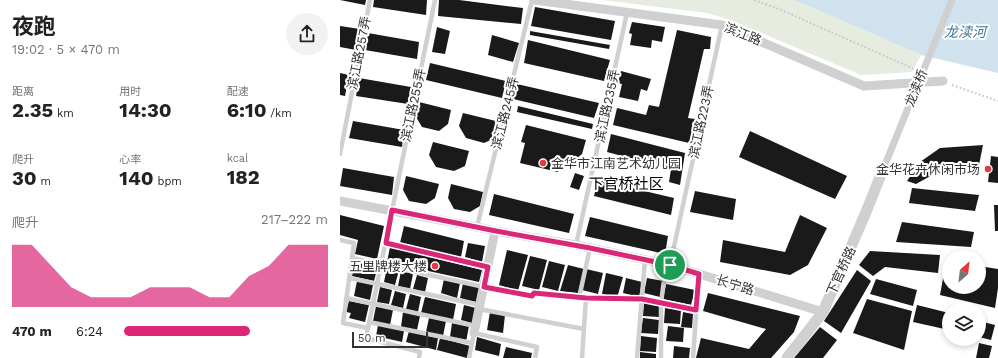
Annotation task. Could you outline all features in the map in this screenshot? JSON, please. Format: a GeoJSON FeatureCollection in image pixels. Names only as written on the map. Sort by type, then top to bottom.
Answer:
{"type":"FeatureCollection","features":[{"type":"Feature","properties":{"kind":"street","name":"滨江路"},"geometry":{"type":"LineString","coordinates":[[534,0],[722,25],[864,86],[946,82]]}},
{"type":"Feature","properties":{"kind":"street","name":"龙渎桥"},"geometry":{"type":"LineString","coordinates":[[880,177],[952,0]]}},
{"type":"Feature","properties":{"kind":"street","name":"下官桥路"},"geometry":{"type":"LineString","coordinates":[[787,358],[823,312],[880,177]]}},
{"type":"Feature","properties":{"kind":"street","name":"长宁路"},"geometry":{"type":"LineString","coordinates":[[340,200],[645,259],[823,312]]}},
{"type":"Feature","properties":{"kind":"street"},"geometry":{"type":"LineString","coordinates":[[475,329],[496,231]]}},
{"type":"Feature","properties":{"kind":"lane","name":"滨江路257弄"},"geometry":{"type":"LineString","coordinates":[[340,154],[370,0]]}},
{"type":"Feature","properties":{"kind":"lane","name":"滨江路255弄"},"geometry":{"type":"LineString","coordinates":[[368,328],[435,0]]}},
{"type":"Feature","properties":{"kind":"lane","name":"滨江路245弄"},"geometry":{"type":"LineString","coordinates":[[478,226],[534,0]]}},
{"type":"Feature","properties":{"kind":"lane","name":"滨江路235弄"},"geometry":{"type":"LineString","coordinates":[[576,245],[627,13]]}},
{"type":"Feature","properties":{"kind":"lane","name":"滨江路223弄"},"geometry":{"type":"LineString","coordinates":[[661,358],[661,303],[668,265],[722,25]]}},
{"type":"Feature","properties":{"kind":"lane"},"geometry":{"type":"LineString","coordinates":[[340,240],[354,243],[342,323],[368,328],[366,338],[420,352],[419,358]]}},
{"type":"Feature","properties":{"kind":"lane"},"geometry":{"type":"LineString","coordinates":[[386,243],[488,267]]}},
{"type":"Feature","properties":{"kind":"lane"},"geometry":{"type":"LineString","coordinates":[[579,298],[590,248]]}},
{"type":"Feature","properties":{"kind":"lane"},"geometry":{"type":"LineString","coordinates":[[352,258],[532,296],[534,293],[579,298],[642,299],[696,310]]}},
{"type":"Feature","properties":{"kind":"lane"},"geometry":{"type":"LineString","coordinates":[[637,358],[645,259]]}},
{"type":"Feature","properties":{"kind":"lane"},"geometry":{"type":"LineString","coordinates":[[693,358],[699,274]]}},
{"type":"Feature","properties":{"kind":"lane"},"geometry":{"type":"LineString","coordinates":[[349,278],[584,329]]}},
{"type":"Feature","properties":{"kind":"lane"},"geometry":{"type":"LineString","coordinates":[[346,298],[475,329],[537,347],[535,358]]}},
{"type":"Feature","properties":{"kind":"lane"},"geometry":{"type":"LineString","coordinates":[[582,358],[586,298]]}},
{"type":"Feature","properties":{"kind":"lane"},"geometry":{"type":"LineString","coordinates":[[369,322],[472,343]]}},
{"type":"Feature","properties":{"kind":"lane"},"geometry":{"type":"LineString","coordinates":[[469,358],[475,329]]}},
{"type":"Feature","properties":{"kind":"path"},"geometry":{"type":"LineString","coordinates":[[754,0],[779,9],[916,70]]}},
{"type":"Feature","properties":{"kind":"path"},"geometry":{"type":"LineString","coordinates":[[946,82],[998,101]]}},
{"type":"Feature","properties":{"kind":"shaded area"},"geometry":{"type":"Polygon","coordinates":[[[602,0],[792,0],[921,55],[912,72],[861,75],[733,21],[707,13],[602,0]]]}},
{"type":"Feature","properties":{"kind":"water","name":"龙渎河"},"geometry":{"type":"Polygon","coordinates":[[[792,0],[998,0],[998,73],[921,55],[792,0]]]}},
{"type":"Feature","properties":{"kind":"building"},"geometry":{"type":"Polygon","coordinates":[[[340,0],[366,0],[365,5],[340,0]]]}},
{"type":"Feature","properties":{"kind":"building"},"geometry":{"type":"Polygon","coordinates":[[[374,0],[427,0],[426,15],[373,7],[374,0]]]}},
{"type":"Feature","properties":{"kind":"building"},"geometry":{"type":"Polygon","coordinates":[[[439,0],[459,0],[523,8],[521,24],[438,16],[439,0]]]}},
{"type":"Feature","properties":{"kind":"building"},"geometry":{"type":"Polygon","coordinates":[[[535,7],[615,21],[611,40],[531,26],[535,7]]]}},
{"type":"Feature","properties":{"kind":"building"},"geometry":{"type":"Polygon","coordinates":[[[632,22],[665,27],[662,42],[652,40],[651,48],[630,45],[632,34],[629,33],[632,22]]]}},
{"type":"Feature","properties":{"kind":"building"},"geometry":{"type":"Polygon","coordinates":[[[340,26],[360,29],[356,50],[340,47],[340,26]]]}},
{"type":"Feature","properties":{"kind":"building"},"geometry":{"type":"Polygon","coordinates":[[[437,27],[450,31],[445,54],[432,52],[437,27]]]}},
{"type":"Feature","properties":{"kind":"building"},"geometry":{"type":"Polygon","coordinates":[[[677,30],[711,37],[710,49],[704,49],[688,118],[695,119],[689,143],[613,125],[617,108],[646,115],[649,105],[659,107],[677,30]]]}},
{"type":"Feature","properties":{"kind":"building"},"geometry":{"type":"Polygon","coordinates":[[[530,31],[610,45],[609,49],[530,35],[530,31]]]}},
{"type":"Feature","properties":{"kind":"building"},"geometry":{"type":"Polygon","coordinates":[[[368,33],[419,42],[417,59],[365,50],[368,33]]]}},
{"type":"Feature","properties":{"kind":"building"},"geometry":{"type":"Polygon","coordinates":[[[492,35],[519,43],[513,62],[488,55],[492,35]]]}},
{"type":"Feature","properties":{"kind":"building"},"geometry":{"type":"Polygon","coordinates":[[[528,40],[610,60],[604,81],[524,63],[528,40]]]}},
{"type":"Feature","properties":{"kind":"building"},"geometry":{"type":"Polygon","coordinates":[[[430,63],[506,81],[502,98],[426,80],[430,63]]]}},
{"type":"Feature","properties":{"kind":"building"},"geometry":{"type":"Polygon","coordinates":[[[621,71],[651,79],[647,91],[641,89],[638,101],[619,97],[622,84],[618,83],[621,71]]]}},
{"type":"Feature","properties":{"kind":"building"},"geometry":{"type":"Polygon","coordinates":[[[340,73],[349,75],[345,96],[340,95],[340,73]]]}},
{"type":"Feature","properties":{"kind":"building"},"geometry":{"type":"Polygon","coordinates":[[[359,78],[411,87],[408,104],[356,96],[359,78]]]}},
{"type":"Feature","properties":{"kind":"building"},"geometry":{"type":"Polygon","coordinates":[[[517,84],[599,103],[594,118],[513,99],[517,84]]]}},
{"type":"Feature","properties":{"kind":"building"},"geometry":{"type":"Polygon","coordinates":[[[419,102],[451,110],[448,124],[439,131],[422,127],[416,117],[419,102]]]}},
{"type":"Feature","properties":{"kind":"building"},"geometry":{"type":"Polygon","coordinates":[[[518,106],[593,124],[592,129],[517,112],[518,106]]]}},
{"type":"Feature","properties":{"kind":"building"},"geometry":{"type":"Polygon","coordinates":[[[463,113],[500,122],[495,138],[484,143],[466,138],[459,126],[463,113]]]}},
{"type":"Feature","properties":{"kind":"building"},"geometry":{"type":"Polygon","coordinates":[[[353,121],[404,130],[402,147],[349,138],[353,121]]]}},
{"type":"Feature","properties":{"kind":"building"},"geometry":{"type":"Polygon","coordinates":[[[526,125],[586,140],[582,154],[569,162],[560,160],[558,172],[520,163],[525,143],[521,142],[526,125]]]}},
{"type":"Feature","properties":{"kind":"building"},"geometry":{"type":"Polygon","coordinates":[[[750,131],[847,176],[835,199],[739,157],[750,131]]]}},
{"type":"Feature","properties":{"kind":"building"},"geometry":{"type":"Polygon","coordinates":[[[611,134],[685,153],[680,185],[669,182],[671,169],[607,152],[611,134]]]}},
{"type":"Feature","properties":{"kind":"building"},"geometry":{"type":"Polygon","coordinates":[[[433,142],[469,151],[465,166],[454,171],[436,167],[429,155],[433,142]]]}},
{"type":"Feature","properties":{"kind":"building"},"geometry":{"type":"Polygon","coordinates":[[[983,145],[978,170],[945,168],[916,184],[907,181],[920,162],[940,148],[983,145]]]}},
{"type":"Feature","properties":{"kind":"building"},"geometry":{"type":"Polygon","coordinates":[[[991,156],[998,157],[998,183],[988,182],[991,156]]]}},
{"type":"Feature","properties":{"kind":"building"},"geometry":{"type":"Polygon","coordinates":[[[343,168],[394,177],[392,195],[340,186],[343,168]]]}},
{"type":"Feature","properties":{"kind":"building"},"geometry":{"type":"Polygon","coordinates":[[[575,173],[584,176],[579,190],[570,187],[575,173]]]}},
{"type":"Feature","properties":{"kind":"building"},"geometry":{"type":"Polygon","coordinates":[[[406,176],[439,184],[435,198],[426,204],[409,201],[403,190],[406,176]]]}},
{"type":"Feature","properties":{"kind":"building"},"geometry":{"type":"Polygon","coordinates":[[[598,180],[674,198],[671,215],[594,196],[598,180]]]}},
{"type":"Feature","properties":{"kind":"building"},"geometry":{"type":"Polygon","coordinates":[[[451,184],[483,192],[480,206],[470,212],[454,209],[448,198],[451,184]]]}},
{"type":"Feature","properties":{"kind":"building"},"geometry":{"type":"Polygon","coordinates":[[[912,188],[979,195],[975,211],[909,203],[912,188]]]}},
{"type":"Feature","properties":{"kind":"building"},"geometry":{"type":"Polygon","coordinates":[[[695,191],[736,199],[733,220],[690,212],[695,191]]]}},
{"type":"Feature","properties":{"kind":"building"},"geometry":{"type":"Polygon","coordinates":[[[494,194],[574,214],[569,233],[489,215],[494,194]]]}},
{"type":"Feature","properties":{"kind":"building"},"geometry":{"type":"Polygon","coordinates":[[[994,205],[998,205],[998,231],[995,231],[994,205]]]}},
{"type":"Feature","properties":{"kind":"building"},"geometry":{"type":"Polygon","coordinates":[[[340,215],[384,226],[377,259],[355,254],[358,240],[340,235],[340,215]]]}},
{"type":"Feature","properties":{"kind":"building"},"geometry":{"type":"Polygon","coordinates":[[[800,215],[827,228],[808,265],[790,275],[720,262],[723,240],[785,252],[800,215]]]}},
{"type":"Feature","properties":{"kind":"building"},"geometry":{"type":"Polygon","coordinates":[[[590,217],[668,236],[665,254],[585,236],[590,217]]]}},
{"type":"Feature","properties":{"kind":"building"},"geometry":{"type":"Polygon","coordinates":[[[902,222],[974,232],[971,247],[896,242],[902,222]]]}},
{"type":"Feature","properties":{"kind":"building"},"geometry":{"type":"Polygon","coordinates":[[[404,226],[464,241],[461,257],[400,243],[404,226]]]}},
{"type":"Feature","properties":{"kind":"building"},"geometry":{"type":"Polygon","coordinates":[[[468,243],[485,246],[482,262],[465,257],[468,243]]]}},
{"type":"Feature","properties":{"kind":"building","name":"五里牌楼大楼"},"geometry":{"type":"Polygon","coordinates":[[[390,247],[482,270],[479,282],[387,262],[390,247]]]}},
{"type":"Feature","properties":{"kind":"building"},"geometry":{"type":"Polygon","coordinates":[[[507,250],[528,255],[518,291],[499,285],[507,250]]]}},
{"type":"Feature","properties":{"kind":"building"},"geometry":{"type":"Polygon","coordinates":[[[870,251],[940,255],[938,273],[885,267],[873,276],[859,265],[870,251]]]}},
{"type":"Feature","properties":{"kind":"building"},"geometry":{"type":"Polygon","coordinates":[[[530,256],[547,260],[539,290],[522,286],[530,256]]]}},
{"type":"Feature","properties":{"kind":"building"},"geometry":{"type":"Polygon","coordinates":[[[356,261],[378,266],[374,281],[352,276],[356,261]]]}},
{"type":"Feature","properties":{"kind":"building"},"geometry":{"type":"Polygon","coordinates":[[[549,261],[565,265],[558,291],[542,287],[549,261]]]}},
{"type":"Feature","properties":{"kind":"building"},"geometry":{"type":"Polygon","coordinates":[[[568,265],[584,269],[578,293],[560,291],[568,265]]]}},
{"type":"Feature","properties":{"kind":"building"},"geometry":{"type":"Polygon","coordinates":[[[387,267],[399,270],[395,285],[384,282],[387,267]]]}},
{"type":"Feature","properties":{"kind":"building"},"geometry":{"type":"Polygon","coordinates":[[[986,267],[998,269],[998,288],[995,308],[986,306],[986,302],[970,302],[940,295],[942,284],[942,294],[986,294],[986,267]]]}},
{"type":"Feature","properties":{"kind":"building"},"geometry":{"type":"Polygon","coordinates":[[[586,269],[603,273],[598,294],[582,290],[586,269]]]}},
{"type":"Feature","properties":{"kind":"building"},"geometry":{"type":"Polygon","coordinates":[[[857,270],[871,281],[841,333],[824,321],[857,270]]]}},
{"type":"Feature","properties":{"kind":"building"},"geometry":{"type":"Polygon","coordinates":[[[401,271],[413,274],[410,289],[398,286],[401,271]]]}},
{"type":"Feature","properties":{"kind":"building"},"geometry":{"type":"Polygon","coordinates":[[[606,273],[623,277],[617,298],[602,294],[606,273]]]}},
{"type":"Feature","properties":{"kind":"building"},"geometry":{"type":"Polygon","coordinates":[[[417,275],[428,278],[425,292],[413,289],[417,275]]]}},
{"type":"Feature","properties":{"kind":"building"},"geometry":{"type":"Polygon","coordinates":[[[626,278],[642,282],[639,297],[623,293],[626,278]]]}},
{"type":"Feature","properties":{"kind":"building"},"geometry":{"type":"Polygon","coordinates":[[[647,278],[663,281],[660,297],[644,293],[647,278]]]}},
{"type":"Feature","properties":{"kind":"building"},"geometry":{"type":"Polygon","coordinates":[[[444,279],[460,283],[457,298],[441,293],[444,279]]]}},
{"type":"Feature","properties":{"kind":"building"},"geometry":{"type":"Polygon","coordinates":[[[876,279],[917,290],[913,306],[870,294],[876,279]]]}},
{"type":"Feature","properties":{"kind":"building"},"geometry":{"type":"Polygon","coordinates":[[[357,281],[373,285],[370,300],[354,296],[357,281]]]}},
{"type":"Feature","properties":{"kind":"building"},"geometry":{"type":"Polygon","coordinates":[[[463,283],[479,287],[476,302],[460,298],[463,283]]]}},
{"type":"Feature","properties":{"kind":"building"},"geometry":{"type":"Polygon","coordinates":[[[666,284],[695,290],[691,305],[663,299],[666,284]]]}},
{"type":"Feature","properties":{"kind":"building"},"geometry":{"type":"Polygon","coordinates":[[[380,287],[392,290],[389,304],[377,302],[380,287]]]}},
{"type":"Feature","properties":{"kind":"building"},"geometry":{"type":"Polygon","coordinates":[[[395,291],[406,294],[403,308],[391,305],[395,291]]]}},
{"type":"Feature","properties":{"kind":"building"},"geometry":{"type":"Polygon","coordinates":[[[708,293],[800,316],[794,332],[771,358],[696,358],[701,338],[749,349],[766,329],[703,311],[708,293]]]}},
{"type":"Feature","properties":{"kind":"building"},"geometry":{"type":"Polygon","coordinates":[[[410,294],[421,297],[418,312],[406,309],[410,294]]]}},
{"type":"Feature","properties":{"kind":"building"},"geometry":{"type":"Polygon","coordinates":[[[425,297],[456,304],[453,320],[421,313],[425,297]]]}},
{"type":"Feature","properties":{"kind":"building"},"geometry":{"type":"Polygon","coordinates":[[[867,299],[912,311],[904,350],[853,333],[867,299]]]}},
{"type":"Feature","properties":{"kind":"building"},"geometry":{"type":"Polygon","coordinates":[[[349,301],[369,305],[365,322],[349,318],[351,313],[346,312],[349,301]]]}},
{"type":"Feature","properties":{"kind":"building"},"geometry":{"type":"Polygon","coordinates":[[[644,303],[659,305],[659,317],[643,316],[644,303]]]}},
{"type":"Feature","properties":{"kind":"building"},"geometry":{"type":"Polygon","coordinates":[[[464,305],[476,308],[472,323],[461,320],[464,305]]]}},
{"type":"Feature","properties":{"kind":"building"},"geometry":{"type":"Polygon","coordinates":[[[917,305],[942,311],[942,328],[913,322],[917,305]]]}},
{"type":"Feature","properties":{"kind":"building"},"geometry":{"type":"Polygon","coordinates":[[[376,306],[393,310],[390,325],[373,321],[376,306]]]}},
{"type":"Feature","properties":{"kind":"building"},"geometry":{"type":"Polygon","coordinates":[[[665,308],[681,310],[680,324],[664,323],[665,308]]]}},
{"type":"Feature","properties":{"kind":"building"},"geometry":{"type":"Polygon","coordinates":[[[403,312],[420,316],[417,330],[401,327],[403,312]]]}},
{"type":"Feature","properties":{"kind":"building"},"geometry":{"type":"Polygon","coordinates":[[[490,312],[505,315],[503,333],[487,330],[490,312]]]}},
{"type":"Feature","properties":{"kind":"building"},"geometry":{"type":"Polygon","coordinates":[[[683,312],[693,314],[692,328],[681,327],[683,312]]]}},
{"type":"Feature","properties":{"kind":"building"},"geometry":{"type":"Polygon","coordinates":[[[429,318],[446,321],[443,336],[426,332],[429,318]]]}},
{"type":"Feature","properties":{"kind":"building"},"geometry":{"type":"Polygon","coordinates":[[[643,318],[659,320],[658,334],[641,333],[643,318]]]}},
{"type":"Feature","properties":{"kind":"building"},"geometry":{"type":"Polygon","coordinates":[[[452,323],[469,326],[466,342],[450,337],[452,323]]]}},
{"type":"Feature","properties":{"kind":"building"},"geometry":{"type":"Polygon","coordinates":[[[986,323],[995,325],[991,340],[986,339],[986,323]]]}},
{"type":"Feature","properties":{"kind":"building"},"geometry":{"type":"Polygon","coordinates":[[[378,325],[404,331],[402,342],[376,336],[378,325]]]}},
{"type":"Feature","properties":{"kind":"building"},"geometry":{"type":"Polygon","coordinates":[[[668,326],[684,328],[683,342],[666,341],[668,326]]]}},
{"type":"Feature","properties":{"kind":"building"},"geometry":{"type":"Polygon","coordinates":[[[820,327],[837,340],[823,358],[794,358],[820,327]]]}},
{"type":"Feature","properties":{"kind":"building"},"geometry":{"type":"Polygon","coordinates":[[[409,331],[438,338],[436,350],[406,342],[409,331]]]}},
{"type":"Feature","properties":{"kind":"building"},"geometry":{"type":"Polygon","coordinates":[[[641,336],[657,338],[656,352],[640,351],[641,336]]]}},
{"type":"Feature","properties":{"kind":"building"},"geometry":{"type":"Polygon","coordinates":[[[477,337],[501,344],[499,356],[475,350],[477,337]]]}},
{"type":"Feature","properties":{"kind":"building"},"geometry":{"type":"Polygon","coordinates":[[[440,338],[470,346],[467,358],[437,350],[440,338]]]}},
{"type":"Feature","properties":{"kind":"building"},"geometry":{"type":"Polygon","coordinates":[[[986,345],[992,346],[989,358],[976,358],[978,346],[986,346],[986,345]]]}},
{"type":"Feature","properties":{"kind":"building"},"geometry":{"type":"Polygon","coordinates":[[[674,346],[690,348],[689,358],[673,358],[674,346]]]}},
{"type":"Feature","properties":{"kind":"building"},"geometry":{"type":"Polygon","coordinates":[[[506,347],[532,353],[531,358],[503,358],[506,347]]]}},
{"type":"Feature","properties":{"kind":"building"},"geometry":{"type":"Polygon","coordinates":[[[640,352],[656,354],[656,358],[640,358],[640,352]]]}},
{"type":"Feature","properties":{"kind":"place","name":"金华市江南艺术幼儿园"},"geometry":{"type":"Point","coordinates":[543,163]}},
{"type":"Feature","properties":{"kind":"place","name":"金华花卉休闲市场"},"geometry":{"type":"Point","coordinates":[988,169]}},
{"type":"Feature","properties":{"kind":"place","name":"五里牌楼大楼"},"geometry":{"type":"Point","coordinates":[435,266]}},
{"type":"Feature","properties":{"kind":"district","name":"下官桥社区"},"geometry":{"type":"Point","coordinates":[626,184]}},
{"type":"Feature","properties":{"kind":"route"},"geometry":{"type":"LineString","coordinates":[[392,210],[576,245],[670,265],[699,274],[696,310],[642,299],[586,298],[534,293],[532,296],[484,287],[488,267],[386,243],[392,210]]}}]}
